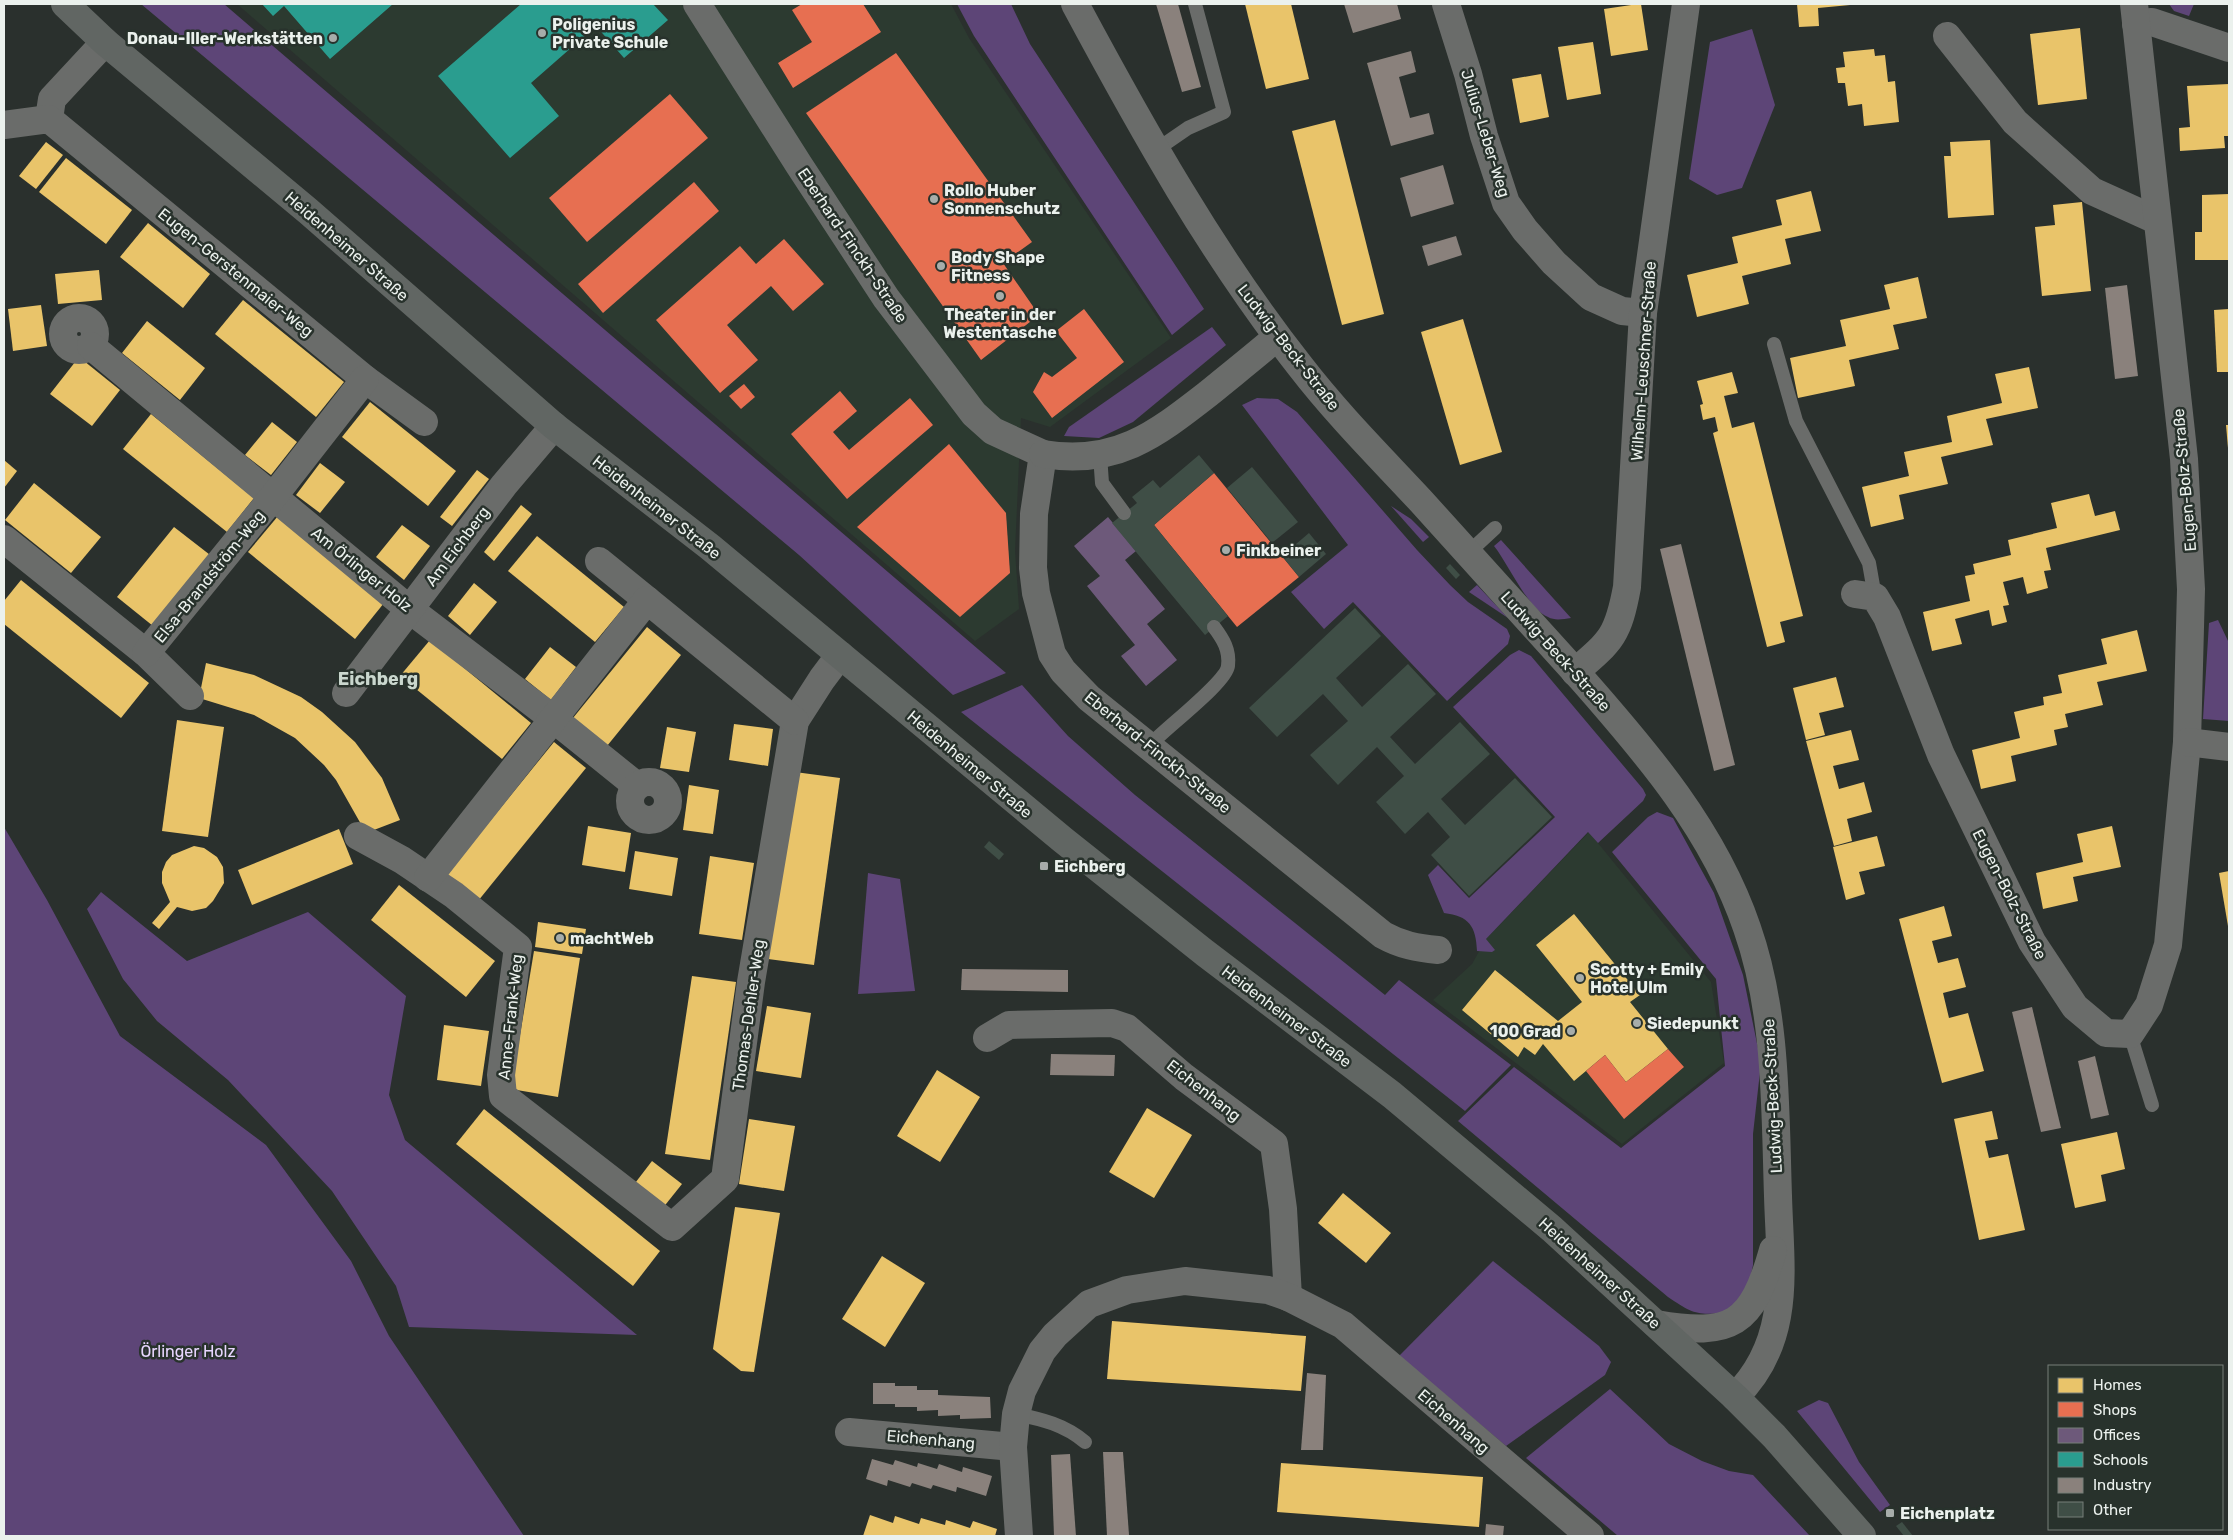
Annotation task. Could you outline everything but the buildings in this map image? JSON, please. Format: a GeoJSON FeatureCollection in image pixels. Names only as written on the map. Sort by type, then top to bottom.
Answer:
{"type":"FeatureCollection","features":[{"type":"Feature","properties":{"kind":"main road","name":"Heidenheimer Straße"},"geometry":{"type":"LineString","coordinates":[[65,4],[105,42],[308,211],[554,426],[710,547],[1086,858],[1205,953],[1392,1095],[1552,1229],[1735,1397],[1774,1436],[1862,1536]]}},
{"type":"Feature","properties":{"kind":"street","name":"Eberhard-Finckh-Straße"},"geometry":{"type":"LineString","coordinates":[[697,4],[798,164],[886,298],[969,407],[993,431],[1043,454],[1068,458],[1100,455],[1139,443],[1171,423],[1278,337]]}},
{"type":"Feature","properties":{"kind":"street","name":"Ludwig-Beck-Straße"},"geometry":{"type":"LineString","coordinates":[[1075,4],[1156,150],[1201,226],[1278,337],[1349,425],[1575,672],[1673,788],[1725,872],[1748,931],[1767,1010],[1775,1091],[1779,1230],[1780,1288],[1775,1333],[1758,1371],[1735,1397]]}},
{"type":"Feature","properties":{"kind":"street","name":"Julius-Leber-Weg"},"geometry":{"type":"LineString","coordinates":[[1446,4],[1468,74],[1484,136],[1506,203],[1525,230],[1554,263],[1591,297],[1622,311],[1643,313]]}},
{"type":"Feature","properties":{"kind":"street","name":"Wilhelm-Leuschner-Straße"},"geometry":{"type":"LineString","coordinates":[[1575,672],[1613,636],[1626,595],[1643,313],[1686,4]]}},
{"type":"Feature","properties":{"kind":"street"},"geometry":{"type":"LineString","coordinates":[[2135,14],[2152,22],[2229,48]]}},
{"type":"Feature","properties":{"kind":"street","name":"Eugen-Bolz-Straße"},"geometry":{"type":"LineString","coordinates":[[1865,596],[1897,640],[1941,755],[2032,942],[2076,1007],[2106,1033],[2130,1034],[2149,1005],[2168,945],[2187,742],[2191,590],[2184,459],[2156,220],[2135,14]]}},
{"type":"Feature","properties":{"kind":"street"},"geometry":{"type":"LineString","coordinates":[[1946,36],[2015,122],[2092,191],[2156,220]]}},
{"type":"Feature","properties":{"kind":"street"},"geometry":{"type":"LineString","coordinates":[[4,125],[49,119],[52,99],[105,42]]}},
{"type":"Feature","properties":{"kind":"street","name":"Eugen-Gerstenmaier-Weg"},"geometry":{"type":"LineString","coordinates":[[49,119],[365,379],[424,422]]}},
{"type":"Feature","properties":{"kind":"street","name":"Am Örlinger Holz"},"geometry":{"type":"LineString","coordinates":[[91,346],[410,609],[637,786]]}},
{"type":"Feature","properties":{"kind":"street","name":"Elsa-Brandström-Weg"},"geometry":{"type":"LineString","coordinates":[[4,539],[146,653],[273,497],[365,379]]}},
{"type":"Feature","properties":{"kind":"street","name":"Am Eichberg"},"geometry":{"type":"LineString","coordinates":[[346,693],[504,485],[554,426]]}},
{"type":"Feature","properties":{"kind":"street","name":"Eberhard-Finckh-Straße"},"geometry":{"type":"LineString","coordinates":[[1043,454],[1034,514],[1033,568],[1047,640],[1052,654],[1074,683],[1383,935],[1398,943],[1414,948],[1438,950]]}},
{"type":"Feature","properties":{"kind":"street"},"geometry":{"type":"LineString","coordinates":[[599,561],[795,721]]}},
{"type":"Feature","properties":{"kind":"street"},"geometry":{"type":"LineString","coordinates":[[358,836],[402,860],[428,878],[571,699],[647,600]]}},
{"type":"Feature","properties":{"kind":"street"},"geometry":{"type":"LineString","coordinates":[[146,653],[190,696]]}},
{"type":"Feature","properties":{"kind":"street","name":"Thomas-Dehler-Weg"},"geometry":{"type":"LineString","coordinates":[[623,1191],[672,1227],[725,1179],[751,982],[795,721],[840,655]]}},
{"type":"Feature","properties":{"kind":"street"},"geometry":{"type":"LineString","coordinates":[[2187,742],[2229,747]]}},
{"type":"Feature","properties":{"kind":"street","name":"Anne-Frank-Weg"},"geometry":{"type":"LineString","coordinates":[[428,878],[518,947],[500,1075],[503,1096],[623,1191]]}},
{"type":"Feature","properties":{"kind":"street","name":"Eichenhang"},"geometry":{"type":"LineString","coordinates":[[987,1038],[1009,1025],[1112,1023],[1128,1028],[1184,1076],[1274,1144],[1284,1208],[1288,1297]]}},
{"type":"Feature","properties":{"kind":"street","name":"Ludwig-Beck-Straße"},"geometry":{"type":"LineString","coordinates":[[1656,1324],[1681,1328],[1707,1329],[1728,1325],[1740,1318],[1749,1308],[1759,1288],[1779,1230]]}},
{"type":"Feature","properties":{"kind":"street","name":"Eichenhang"},"geometry":{"type":"LineString","coordinates":[[1018,1536],[1013,1447],[1016,1414],[1022,1391],[1042,1351],[1055,1335],[1089,1304],[1127,1290],[1185,1281],[1268,1290],[1288,1297],[1343,1326],[1590,1536]]}},
{"type":"Feature","properties":{"kind":"street","name":"Eichenhang"},"geometry":{"type":"LineString","coordinates":[[848,1432],[1013,1447]]}},
{"type":"Feature","properties":{"kind":"lane"},"geometry":{"type":"LineString","coordinates":[[1156,150],[1188,128],[1224,112],[1195,4]]}},
{"type":"Feature","properties":{"kind":"lane"},"geometry":{"type":"LineString","coordinates":[[1774,344],[1796,421],[1869,563],[1865,596]]}},
{"type":"Feature","properties":{"kind":"lane"},"geometry":{"type":"LineString","coordinates":[[1100,455],[1102,483],[1124,513]]}},
{"type":"Feature","properties":{"kind":"lane"},"geometry":{"type":"LineString","coordinates":[[1468,553],[1496,528]]}},
{"type":"Feature","properties":{"kind":"lane"},"geometry":{"type":"LineString","coordinates":[[1149,746],[1164,730],[1214,688],[1228,668],[1226,644],[1214,627]]}},
{"type":"Feature","properties":{"kind":"lane"},"geometry":{"type":"LineString","coordinates":[[2130,1034],[2152,1105]]}},
{"type":"Feature","properties":{"kind":"lane"},"geometry":{"type":"LineString","coordinates":[[1016,1414],[1050,1422],[1074,1432],[1085,1442]]}},
{"type":"Feature","properties":{"kind":"shaded area"},"geometry":{"type":"Polygon","coordinates":[[[237,4],[951,4],[969,38],[1171,338],[1050,427],[1021,418],[1015,551],[1019,609],[975,641],[237,4]]]}},
{"type":"Feature","properties":{"kind":"shaded area"},"geometry":{"type":"Polygon","coordinates":[[[1589,832],[1711,982],[1724,1063],[1622,1144],[1433,1000],[1472,964],[1486,939],[1589,832]]]}},
{"type":"Feature","properties":{"kind":"green space"},"geometry":{"type":"Polygon","coordinates":[[[141,4],[224,4],[1006,673],[953,695],[799,555],[141,4]]]}},
{"type":"Feature","properties":{"kind":"green space"},"geometry":{"type":"Polygon","coordinates":[[[957,4],[1011,4],[1030,44],[1204,309],[1172,335],[974,36],[957,4]]]}},
{"type":"Feature","properties":{"kind":"green space"},"geometry":{"type":"Polygon","coordinates":[[[2169,4],[2194,4],[2189,16],[2174,11],[2169,4]]]}},
{"type":"Feature","properties":{"kind":"green space"},"geometry":{"type":"Polygon","coordinates":[[[1752,29],[1775,105],[1742,188],[1717,195],[1689,179],[1710,42],[1752,29]]]}},
{"type":"Feature","properties":{"kind":"green space"},"geometry":{"type":"Polygon","coordinates":[[[1212,327],[1226,345],[1133,422],[1099,438],[1064,436],[1069,427],[1212,327]]]}},
{"type":"Feature","properties":{"kind":"green space"},"geometry":{"type":"Polygon","coordinates":[[[1257,398],[1278,399],[1297,412],[1417,550],[1450,585],[1468,602],[1507,629],[1510,636],[1508,644],[1447,701],[1353,602],[1324,629],[1291,592],[1348,545],[1242,405],[1257,398]]]}},
{"type":"Feature","properties":{"kind":"green space"},"geometry":{"type":"Polygon","coordinates":[[[1391,506],[1411,519],[1429,537],[1423,542],[1391,506]]]}},
{"type":"Feature","properties":{"kind":"green space"},"geometry":{"type":"Polygon","coordinates":[[[1501,540],[1571,618],[1553,619],[1533,605],[1494,546],[1501,540]]]}},
{"type":"Feature","properties":{"kind":"green space"},"geometry":{"type":"Polygon","coordinates":[[[1477,585],[1508,618],[1469,592],[1477,585]]]}},
{"type":"Feature","properties":{"kind":"green space"},"geometry":{"type":"Polygon","coordinates":[[[2218,620],[2229,643],[2229,721],[2203,719],[2209,623],[2218,620]]]}},
{"type":"Feature","properties":{"kind":"green space"},"geometry":{"type":"Polygon","coordinates":[[[1519,650],[1531,656],[1643,789],[1646,795],[1643,801],[1598,843],[1588,832],[1486,939],[1495,950],[1492,952],[1477,951],[1475,935],[1470,924],[1453,914],[1444,913],[1428,875],[1438,865],[1469,898],[1555,817],[1453,707],[1510,655],[1519,650]]]}},
{"type":"Feature","properties":{"kind":"green space"},"geometry":{"type":"Polygon","coordinates":[[[1022,685],[1068,736],[1135,795],[1385,995],[1399,980],[1511,1065],[1465,1111],[961,712],[1022,685]]]}},
{"type":"Feature","properties":{"kind":"green space"},"geometry":{"type":"Polygon","coordinates":[[[1657,812],[1673,818],[1714,893],[1743,975],[1761,1063],[1753,1134],[1753,1265],[1749,1285],[1728,1312],[1709,1314],[1696,1312],[1668,1297],[1458,1121],[1514,1067],[1621,1148],[1725,1066],[1716,979],[1612,852],[1648,817],[1657,812]]]}},
{"type":"Feature","properties":{"kind":"green space","name":"Örlinger Holz"},"geometry":{"type":"Polygon","coordinates":[[[4,827],[47,900],[120,1036],[266,1145],[351,1261],[389,1336],[524,1536],[4,1536],[4,827]]]}},
{"type":"Feature","properties":{"kind":"green space"},"geometry":{"type":"Polygon","coordinates":[[[868,873],[900,879],[915,991],[858,994],[868,873]]]}},
{"type":"Feature","properties":{"kind":"green space"},"geometry":{"type":"Polygon","coordinates":[[[101,892],[187,961],[308,912],[406,996],[389,1095],[405,1140],[637,1335],[409,1327],[396,1286],[332,1191],[228,1080],[157,1021],[123,979],[87,909],[101,892]]]}},
{"type":"Feature","properties":{"kind":"green space"},"geometry":{"type":"Polygon","coordinates":[[[1493,1261],[1599,1346],[1611,1362],[1605,1375],[1506,1446],[1399,1356],[1493,1261]]]}},
{"type":"Feature","properties":{"kind":"green space"},"geometry":{"type":"Polygon","coordinates":[[[1610,1389],[1669,1444],[1702,1461],[1729,1471],[1753,1475],[1810,1536],[1618,1536],[1526,1458],[1610,1389]]]}},
{"type":"Feature","properties":{"kind":"green space"},"geometry":{"type":"Polygon","coordinates":[[[1819,1400],[1828,1403],[1859,1462],[1890,1505],[1880,1512],[1797,1411],[1819,1400]]]}},
{"type":"Feature","properties":{"kind":"place","name":"Poligenius Private Schule"},"geometry":{"type":"Point","coordinates":[542,33]}},
{"type":"Feature","properties":{"kind":"place","name":"Donau-Iller-Werkstätten"},"geometry":{"type":"Point","coordinates":[333,38]}},
{"type":"Feature","properties":{"kind":"place","name":"Rollo Huber Sonnenschutz"},"geometry":{"type":"Point","coordinates":[934,199]}},
{"type":"Feature","properties":{"kind":"place","name":"Body Shape Fitness"},"geometry":{"type":"Point","coordinates":[941,266]}},
{"type":"Feature","properties":{"kind":"place","name":"Theater in der Westentasche"},"geometry":{"type":"Point","coordinates":[1000,296]}},
{"type":"Feature","properties":{"kind":"place","name":"Finkbeiner"},"geometry":{"type":"Point","coordinates":[1226,550]}},
{"type":"Feature","properties":{"kind":"place","name":"Eichberg"},"geometry":{"type":"Point","coordinates":[1044,866]}},
{"type":"Feature","properties":{"kind":"place","name":"machtWeb"},"geometry":{"type":"Point","coordinates":[560,938]}},
{"type":"Feature","properties":{"kind":"place","name":"Scotty + Emily Hotel Ulm"},"geometry":{"type":"Point","coordinates":[1580,978]}},
{"type":"Feature","properties":{"kind":"place","name":"Siedepunkt"},"geometry":{"type":"Point","coordinates":[1637,1023]}},
{"type":"Feature","properties":{"kind":"place","name":"100 Grad"},"geometry":{"type":"Point","coordinates":[1571,1031]}},
{"type":"Feature","properties":{"kind":"place","name":"Eichenplatz"},"geometry":{"type":"Point","coordinates":[1890,1513]}},
{"type":"Feature","properties":{"kind":"district","name":"Eichberg"},"geometry":{"type":"Point","coordinates":[378,679]}}]}
